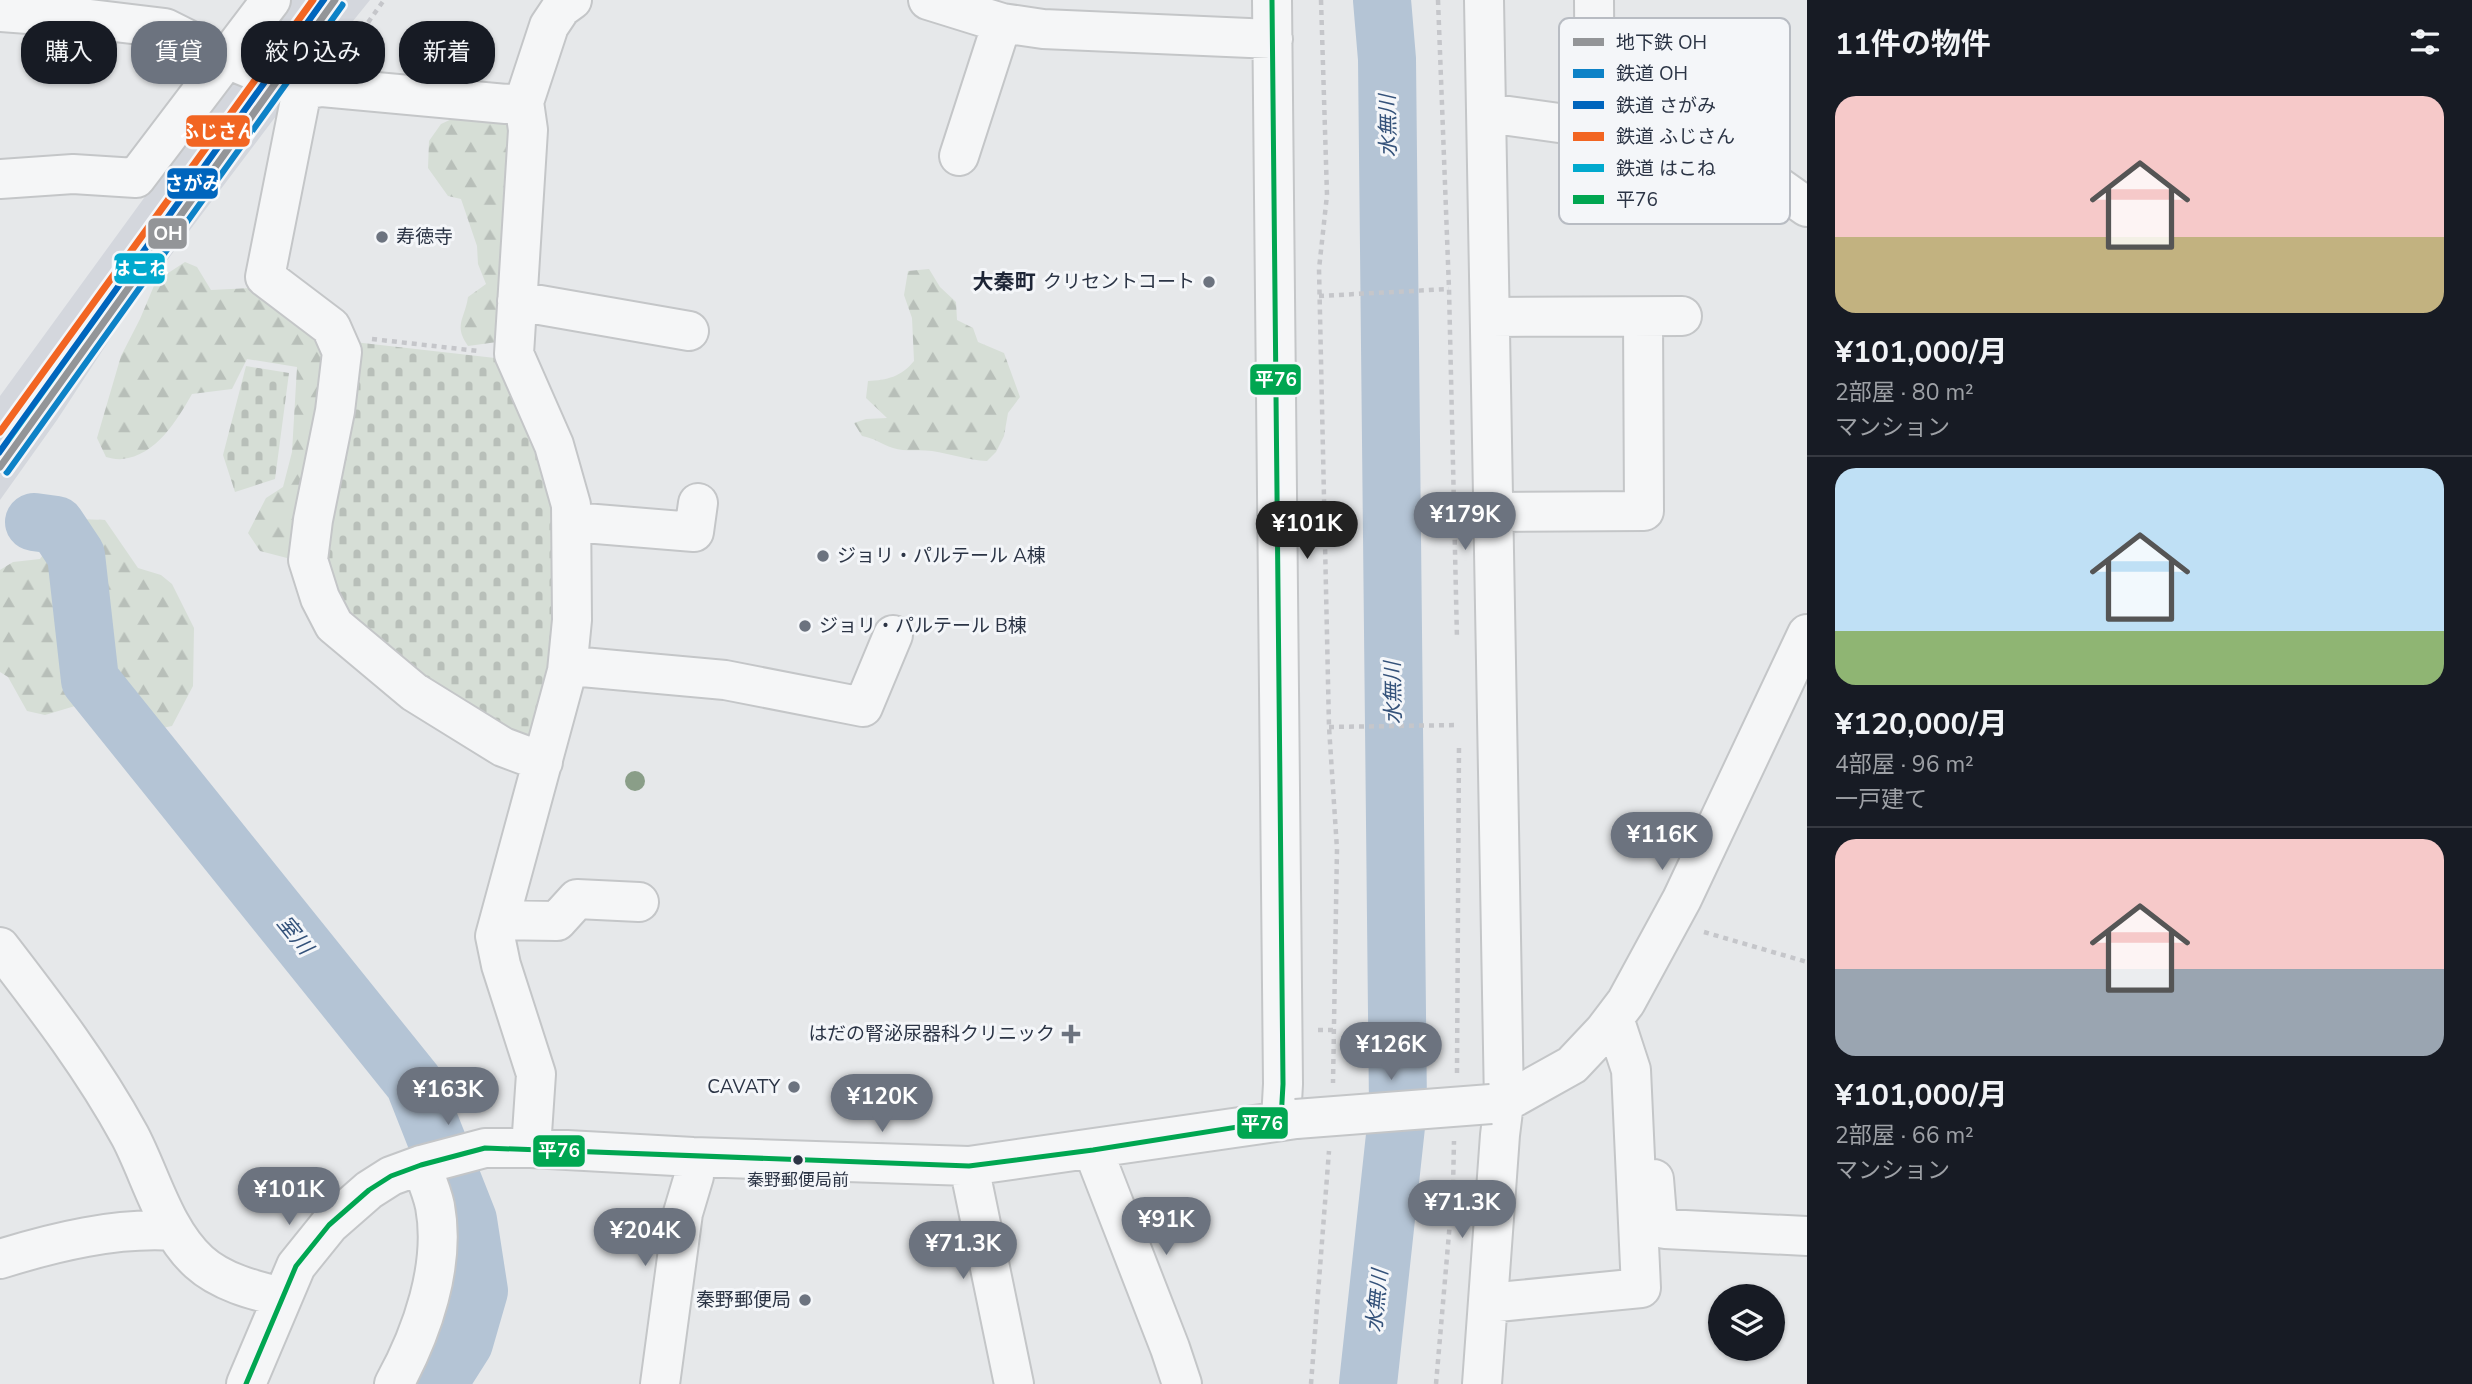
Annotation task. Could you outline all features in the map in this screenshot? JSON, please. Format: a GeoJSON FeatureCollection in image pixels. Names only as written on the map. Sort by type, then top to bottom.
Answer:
{"type":"FeatureCollection","features":[{"type":"Feature","properties":{"kind":"street"},"geometry":{"type":"LineString","coordinates":[[271,0],[227,59],[300,108],[524,102]]}},
{"type":"Feature","properties":{"kind":"street"},"geometry":{"type":"LineString","coordinates":[[531,1148],[536,1074],[501,965],[495,936],[567,671],[572,620],[572,522],[571,505],[554,445],[514,354],[528,130],[524,102],[549,26],[561,8],[572,0]]}},
{"type":"Feature","properties":{"kind":"street"},"geometry":{"type":"LineString","coordinates":[[928,0],[1002,23],[1043,29],[1273,40]]}},
{"type":"Feature","properties":{"kind":"street"},"geometry":{"type":"LineString","coordinates":[[1272,0],[1283,1084],[1288,1120]]}},
{"type":"Feature","properties":{"kind":"street"},"geometry":{"type":"LineString","coordinates":[[1482,1384],[1500,1135],[1494,512],[1485,0]]}},
{"type":"Feature","properties":{"kind":"street"},"geometry":{"type":"LineString","coordinates":[[1594,0],[1594,18]]}},
{"type":"Feature","properties":{"kind":"street"},"geometry":{"type":"LineString","coordinates":[[0,12],[83,9],[135,21]]}},
{"type":"Feature","properties":{"kind":"street"},"geometry":{"type":"LineString","coordinates":[[959,156],[1002,23]]}},
{"type":"Feature","properties":{"kind":"street"},"geometry":{"type":"LineString","coordinates":[[0,179],[73,174],[136,178],[208,84]]}},
{"type":"Feature","properties":{"kind":"street"},"geometry":{"type":"LineString","coordinates":[[300,108],[265,277],[331,327],[342,352],[335,411],[313,520],[309,560],[320,598],[334,625],[414,692],[503,747],[542,762]]}},
{"type":"Feature","properties":{"kind":"street"},"geometry":{"type":"LineString","coordinates":[[1487,113],[1559,123]]}},
{"type":"Feature","properties":{"kind":"street"},"geometry":{"type":"LineString","coordinates":[[1790,195],[1807,207]]}},
{"type":"Feature","properties":{"kind":"street"},"geometry":{"type":"LineString","coordinates":[[517,301],[689,331]]}},
{"type":"Feature","properties":{"kind":"street"},"geometry":{"type":"LineString","coordinates":[[1491,317],[1682,316]]}},
{"type":"Feature","properties":{"kind":"street"},"geometry":{"type":"LineString","coordinates":[[1494,512],[1644,511],[1643,317]]}},
{"type":"Feature","properties":{"kind":"street"},"geometry":{"type":"LineString","coordinates":[[572,522],[694,532],[698,503]]}},
{"type":"Feature","properties":{"kind":"street"},"geometry":{"type":"LineString","coordinates":[[246,1384],[296,1266],[329,1225],[369,1190],[391,1176],[485,1148],[969,1166],[1288,1120],[1498,1104],[1572,1065],[1620,1010],[1670,922],[1807,634]]}},
{"type":"Feature","properties":{"kind":"street"},"geometry":{"type":"LineString","coordinates":[[567,671],[582,667],[725,680],[863,707],[893,635]]}},
{"type":"Feature","properties":{"kind":"street"},"geometry":{"type":"LineString","coordinates":[[500,920],[557,921],[577,899],[639,902]]}},
{"type":"Feature","properties":{"kind":"street"},"geometry":{"type":"LineString","coordinates":[[0,947],[73,1043],[130,1136],[174,1231],[198,1261],[239,1285],[281,1297]]}},
{"type":"Feature","properties":{"kind":"street"},"geometry":{"type":"LineString","coordinates":[[1620,1010],[1643,1048],[1657,1216],[1665,1229],[1807,1236]]}},
{"type":"Feature","properties":{"kind":"street"},"geometry":{"type":"LineString","coordinates":[[1488,1304],[1641,1288],[1631,1070],[1620,1010]]}},
{"type":"Feature","properties":{"kind":"street"},"geometry":{"type":"LineString","coordinates":[[1093,1150],[1182,1384]]}},
{"type":"Feature","properties":{"kind":"street"},"geometry":{"type":"LineString","coordinates":[[660,1384],[683,1213],[694,1176],[693,1157]]}},
{"type":"Feature","properties":{"kind":"street"},"geometry":{"type":"LineString","coordinates":[[394,1384],[408,1359],[438,1258],[435,1206],[424,1164]]}},
{"type":"Feature","properties":{"kind":"street"},"geometry":{"type":"LineString","coordinates":[[969,1166],[1014,1384]]}},
{"type":"Feature","properties":{"kind":"street"},"geometry":{"type":"LineString","coordinates":[[0,1259],[47,1244],[148,1229],[174,1231]]}},
{"type":"Feature","properties":{"kind":"path"},"geometry":{"type":"LineString","coordinates":[[300,108],[384,0]]}},
{"type":"Feature","properties":{"kind":"path"},"geometry":{"type":"LineString","coordinates":[[1321,0],[1327,195],[1319,269],[1329,727],[1337,849],[1333,1088]]}},
{"type":"Feature","properties":{"kind":"path"},"geometry":{"type":"LineString","coordinates":[[1438,0],[1449,289],[1457,643]]}},
{"type":"Feature","properties":{"kind":"path"},"geometry":{"type":"LineString","coordinates":[[1320,296],[1449,289]]}},
{"type":"Feature","properties":{"kind":"path"},"geometry":{"type":"LineString","coordinates":[[373,340],[469,350]]}},
{"type":"Feature","properties":{"kind":"path"},"geometry":{"type":"LineString","coordinates":[[1329,727],[1459,725],[1459,712]]}},
{"type":"Feature","properties":{"kind":"path"},"geometry":{"type":"LineString","coordinates":[[1457,1083],[1459,739]]}},
{"type":"Feature","properties":{"kind":"path"},"geometry":{"type":"LineString","coordinates":[[1670,922],[1807,962]]}},
{"type":"Feature","properties":{"kind":"path"},"geometry":{"type":"LineString","coordinates":[[1311,1031],[1335,1030]]}},
{"type":"Feature","properties":{"kind":"path"},"geometry":{"type":"LineString","coordinates":[[1436,1384],[1455,1135]]}},
{"type":"Feature","properties":{"kind":"path"},"geometry":{"type":"LineString","coordinates":[[1311,1384],[1329,1143]]}},
{"type":"Feature","properties":{"kind":"shaded area"},"geometry":{"type":"Polygon","coordinates":[[[288,0],[370,0],[353,21],[273,21],[288,0]]]}},
{"type":"Feature","properties":{"kind":"shaded area"},"geometry":{"type":"Polygon","coordinates":[[[241,65],[241,84],[302,84],[125,316],[57,420],[0,500],[0,396],[241,65]]]}},
{"type":"Feature","properties":{"kind":"green space"},"geometry":{"type":"Polygon","coordinates":[[[469,111],[517,122],[497,342],[468,346],[461,333],[461,322],[468,297],[486,284],[461,199],[448,196],[428,168],[429,141],[441,124],[469,111]]]}},
{"type":"Feature","properties":{"kind":"green space"},"geometry":{"type":"Polygon","coordinates":[[[185,262],[197,267],[211,290],[270,287],[327,331],[305,546],[287,558],[260,551],[248,533],[266,498],[283,487],[292,452],[297,367],[247,359],[232,389],[192,394],[164,435],[145,451],[134,456],[120,459],[106,457],[97,438],[121,356],[156,281],[185,262]]]}},
{"type":"Feature","properties":{"kind":"green space"},"geometry":{"type":"Polygon","coordinates":[[[929,269],[940,287],[956,302],[957,320],[973,328],[978,342],[1004,353],[1020,397],[1008,413],[1004,436],[996,452],[987,461],[932,451],[893,448],[862,436],[854,423],[866,419],[887,418],[866,398],[868,381],[893,377],[914,361],[912,318],[904,295],[908,271],[929,269]]]}},
{"type":"Feature","properties":{"kind":"green space"},"geometry":{"type":"Polygon","coordinates":[[[345,341],[504,359],[558,492],[563,609],[533,751],[426,691],[326,589],[325,492],[345,341]]]}},
{"type":"Feature","properties":{"kind":"green space"},"geometry":{"type":"Polygon","coordinates":[[[246,366],[289,373],[275,479],[235,492],[223,455],[246,366]]]}},
{"type":"Feature","properties":{"kind":"green space"},"geometry":{"type":"Polygon","coordinates":[[[79,519],[105,520],[138,568],[161,575],[172,584],[194,628],[193,686],[172,726],[139,733],[105,697],[45,715],[27,711],[8,677],[0,672],[0,570],[13,562],[40,559],[55,537],[79,519]]]}},
{"type":"Feature","properties":{"kind":"waterway","name":"水無川"},"geometry":{"type":"LineString","coordinates":[[1368,1384],[1398,1108],[1387,59],[1382,0]]}},
{"type":"Feature","properties":{"kind":"waterway","name":"室川"},"geometry":{"type":"LineString","coordinates":[[34,522],[56,525],[76,555],[90,680],[414,1083],[468,1220],[479,1291],[464,1343],[438,1384]]}},
{"type":"Feature","properties":{"kind":"metro line","name":"OH"},"geometry":{"type":"LineString","coordinates":[[0,467],[335,0]]}},
{"type":"Feature","properties":{"kind":"rail line","name":"ふじさん"},"geometry":{"type":"LineString","coordinates":[[0,432],[313,0]]}},
{"type":"Feature","properties":{"kind":"rail line","name":"さがみ"},"geometry":{"type":"LineString","coordinates":[[0,452],[324,0]]}},
{"type":"Feature","properties":{"kind":"rail line","name":"OH"},"geometry":{"type":"LineString","coordinates":[[7,472],[342,5]]}},
{"type":"Feature","properties":{"kind":"rail line","name":"はこね"},"geometry":{"type":"LineString","coordinates":[[14,442],[327,10]]}},
{"type":"Feature","properties":{"kind":"transit line","name":"平76"},"geometry":{"type":"LineString","coordinates":[[246,1384],[296,1266],[329,1225],[369,1190],[391,1176],[485,1148],[969,1166],[1093,1150],[1281,1120],[1283,1084],[1272,0]]}},
{"type":"Feature","properties":{"kind":"place","name":"寿徳寺"},"geometry":{"type":"Point","coordinates":[382,237]}},
{"type":"Feature","properties":{"kind":"place","name":"クリセントコート"},"geometry":{"type":"Point","coordinates":[1209,282]}},
{"type":"Feature","properties":{"kind":"place","name":"ジョリ・パルテール A棟"},"geometry":{"type":"Point","coordinates":[823,556]}},
{"type":"Feature","properties":{"kind":"place","name":"ジョリ・パルテール B棟"},"geometry":{"type":"Point","coordinates":[805,626]}},
{"type":"Feature","properties":{"kind":"place","name":"はだの腎泌尿器科クリニック"},"geometry":{"type":"Point","coordinates":[1071,1034]}},
{"type":"Feature","properties":{"kind":"place","name":"CAVATY"},"geometry":{"type":"Point","coordinates":[794,1087]}},
{"type":"Feature","properties":{"kind":"place","name":"秦野郵便局前"},"geometry":{"type":"Point","coordinates":[798,1160]}},
{"type":"Feature","properties":{"kind":"place","name":"秦野郵便局"},"geometry":{"type":"Point","coordinates":[805,1300]}},
{"type":"Feature","properties":{"kind":"district","name":"大秦町"},"geometry":{"type":"Point","coordinates":[1004,282]}}]}
